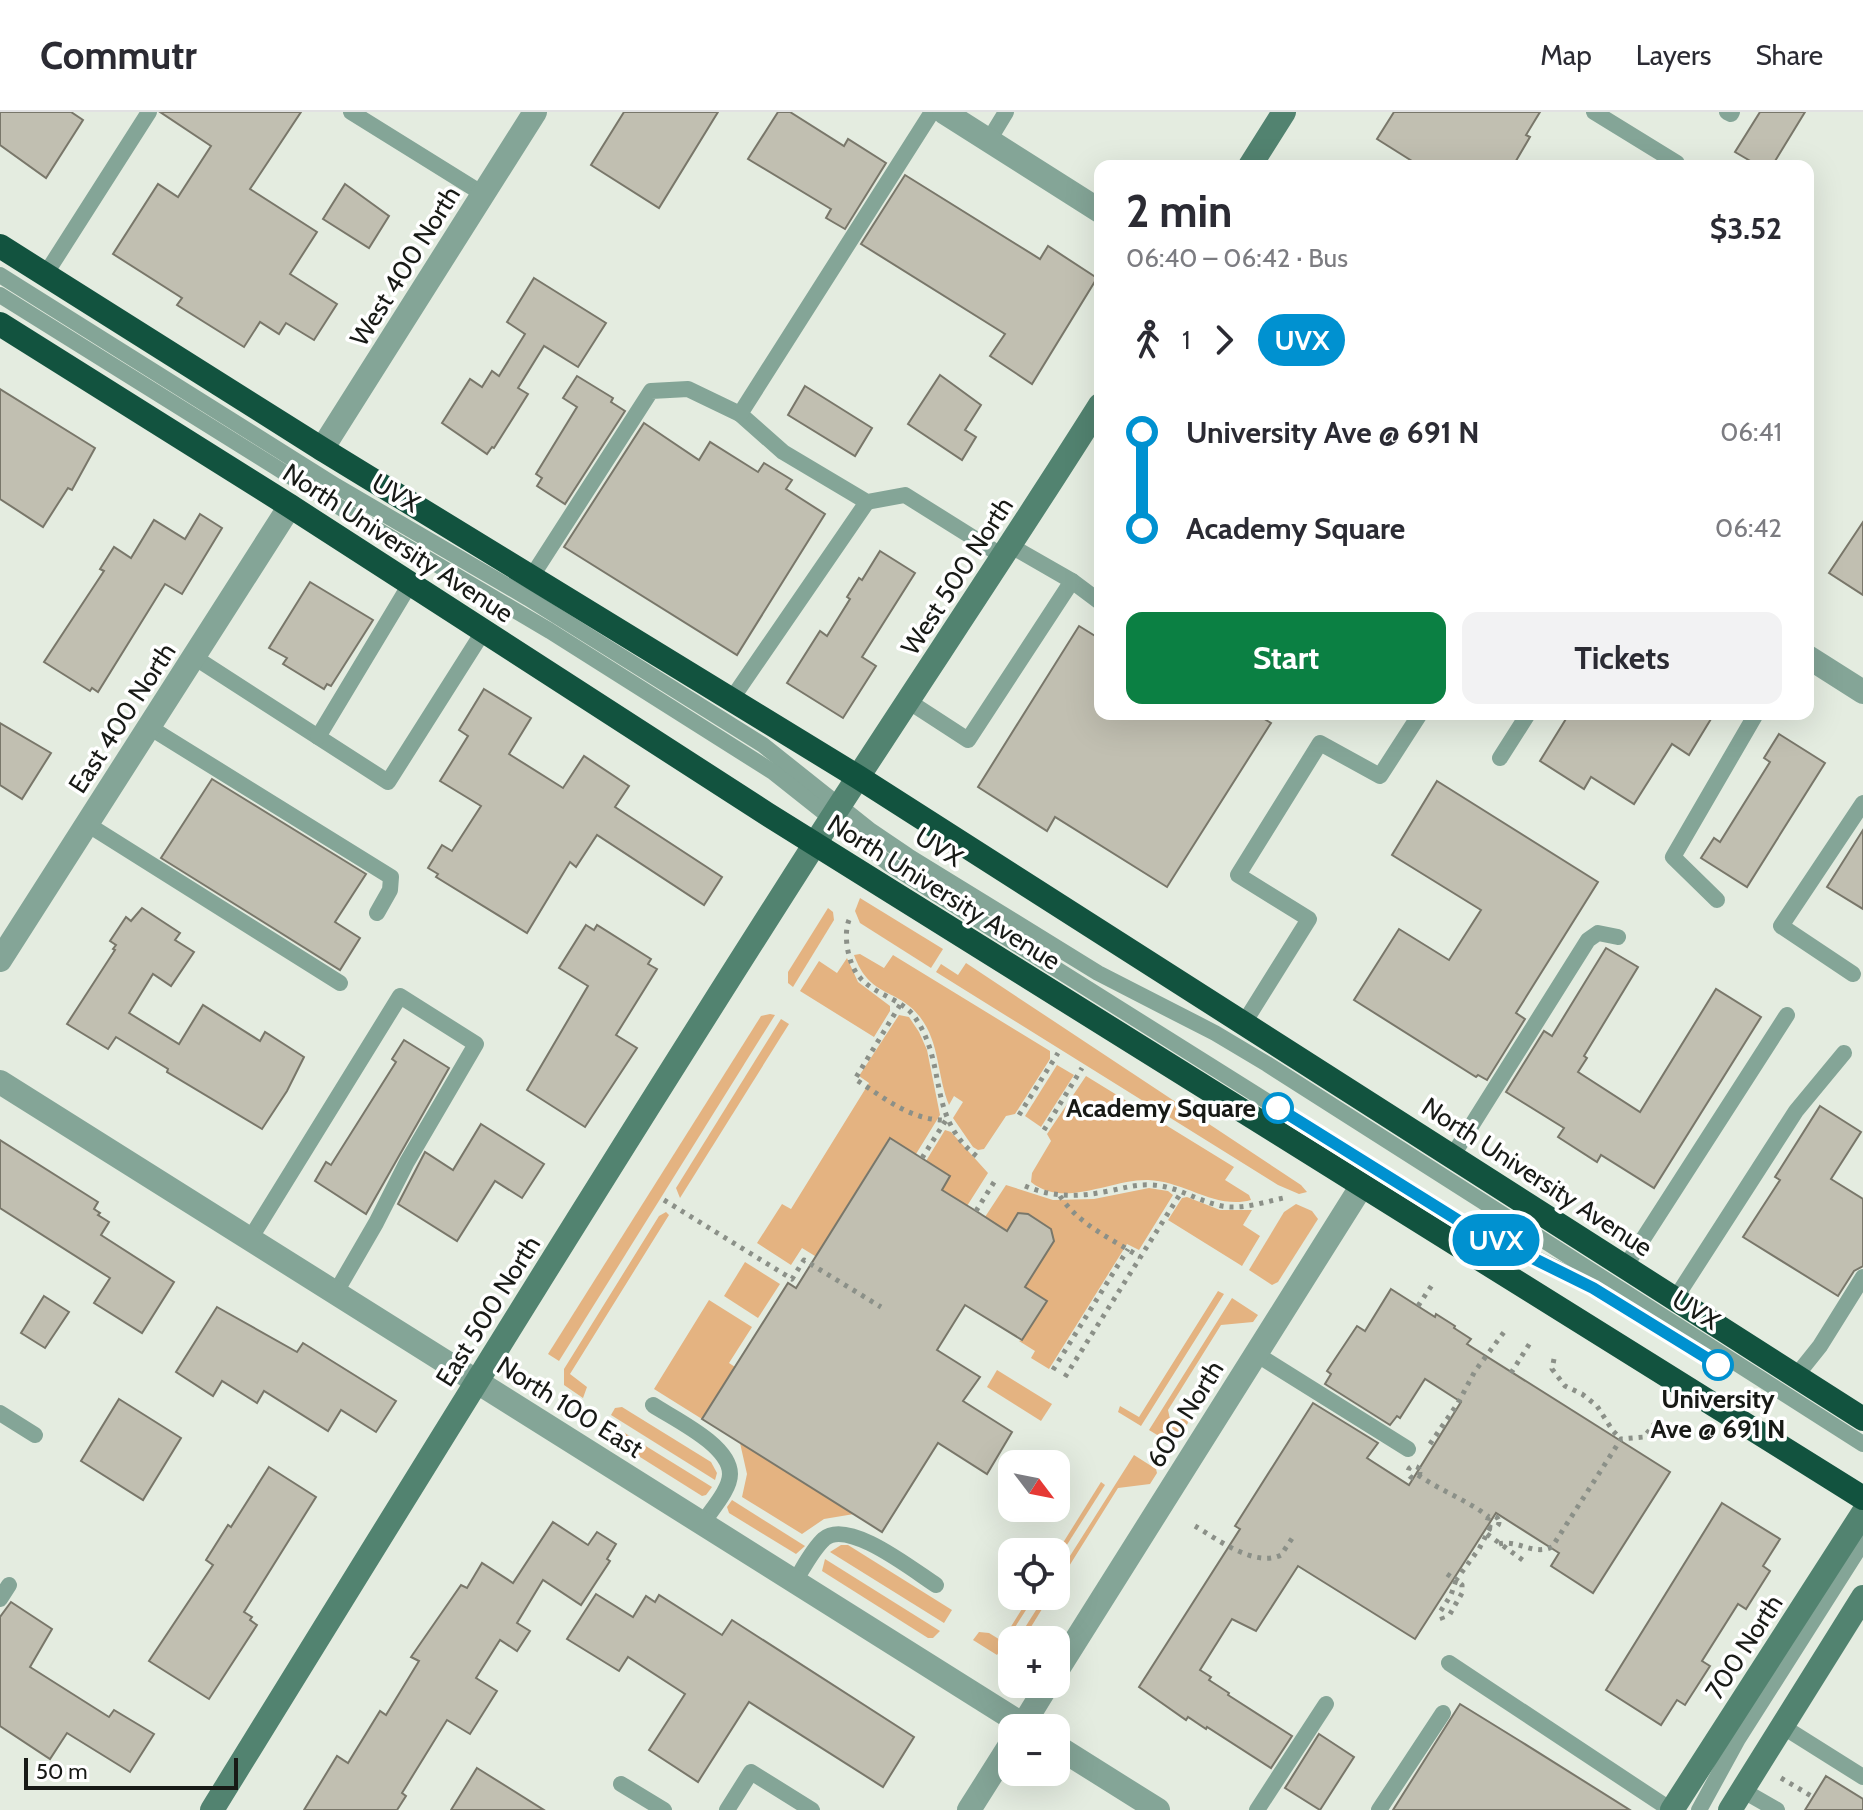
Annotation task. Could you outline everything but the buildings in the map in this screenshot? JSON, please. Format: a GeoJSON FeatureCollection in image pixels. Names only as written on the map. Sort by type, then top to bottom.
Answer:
{"type":"FeatureCollection","features":[{"type":"Feature","properties":{"kind":"highway","name":"North University Avenue"},"geometry":{"type":"LineString","coordinates":[[0,246],[322,449],[858,777],[1863,1419]]}},
{"type":"Feature","properties":{"kind":"highway","name":"North University Avenue"},"geometry":{"type":"LineString","coordinates":[[0,324],[290,506],[815,844],[1863,1498]]}},
{"type":"Feature","properties":{"kind":"street","name":"West 400 North"},"geometry":{"type":"LineString","coordinates":[[322,449],[535,112]]}},
{"type":"Feature","properties":{"kind":"street"},"geometry":{"type":"LineString","coordinates":[[944,112],[1094,207]]}},
{"type":"Feature","properties":{"kind":"street"},"geometry":{"type":"LineString","coordinates":[[1254,160],[1284,112]]}},
{"type":"Feature","properties":{"kind":"street","name":"West 500 North"},"geometry":{"type":"LineString","coordinates":[[836,812],[1094,415]]}},
{"type":"Feature","properties":{"kind":"street","name":"East 400 North"},"geometry":{"type":"LineString","coordinates":[[0,960],[290,506]]}},
{"type":"Feature","properties":{"kind":"street"},"geometry":{"type":"LineString","coordinates":[[1814,661],[1863,692]]}},
{"type":"Feature","properties":{"kind":"street","name":"East 500 North"},"geometry":{"type":"LineString","coordinates":[[212,1810],[476,1381],[836,812]]}},
{"type":"Feature","properties":{"kind":"street","name":"North 100 East"},"geometry":{"type":"LineString","coordinates":[[0,1082],[795,1581],[998,1716]]}},
{"type":"Feature","properties":{"kind":"street","name":"600 North"},"geometry":{"type":"LineString","coordinates":[[1070,1650],[1361,1187]]}},
{"type":"Feature","properties":{"kind":"street","name":"700 North"},"geometry":{"type":"LineString","coordinates":[[1672,1810],[1863,1513]]}},
{"type":"Feature","properties":{"kind":"street"},"geometry":{"type":"LineString","coordinates":[[1736,1800],[1863,1597]]}},
{"type":"Feature","properties":{"kind":"street"},"geometry":{"type":"LineString","coordinates":[[1070,1755],[1158,1810]]}},
{"type":"Feature","properties":{"kind":"street"},"geometry":{"type":"LineString","coordinates":[[969,1810],[998,1766]]}},
{"type":"Feature","properties":{"kind":"lane"},"geometry":{"type":"LineString","coordinates":[[45,275],[149,112]]}},
{"type":"Feature","properties":{"kind":"lane"},"geometry":{"type":"LineString","coordinates":[[351,112],[483,194]]}},
{"type":"Feature","properties":{"kind":"lane"},"geometry":{"type":"LineString","coordinates":[[740,414],[932,112]]}},
{"type":"Feature","properties":{"kind":"lane"},"geometry":{"type":"LineString","coordinates":[[989,140],[1006,112]]}},
{"type":"Feature","properties":{"kind":"lane"},"geometry":{"type":"LineString","coordinates":[[1594,112],[1672,160]]}},
{"type":"Feature","properties":{"kind":"lane","name":"UVX"},"geometry":{"type":"LineString","coordinates":[[0,275],[336,486],[515,590],[744,734],[789,765],[903,873],[1464,1224],[1624,1305],[1863,1458]]}},
{"type":"Feature","properties":{"kind":"lane","name":"UVX"},"geometry":{"type":"LineString","coordinates":[[0,295],[349,513],[563,639],[1098,973],[1215,1033],[1267,1064],[1863,1444]]}},
{"type":"Feature","properties":{"kind":"lane"},"geometry":{"type":"LineString","coordinates":[[532,576],[651,391],[688,389],[740,414],[783,452],[867,502],[905,495],[1008,551],[1072,581],[1094,598]]}},
{"type":"Feature","properties":{"kind":"lane"},"geometry":{"type":"LineString","coordinates":[[731,700],[867,502]]}},
{"type":"Feature","properties":{"kind":"lane"},"geometry":{"type":"LineString","coordinates":[[908,701],[968,740],[1072,581]]}},
{"type":"Feature","properties":{"kind":"lane"},"geometry":{"type":"LineString","coordinates":[[318,737],[410,584]]}},
{"type":"Feature","properties":{"kind":"lane"},"geometry":{"type":"LineString","coordinates":[[194,657],[388,782],[483,632]]}},
{"type":"Feature","properties":{"kind":"lane"},"geometry":{"type":"LineString","coordinates":[[1244,1023],[1309,919],[1238,875],[1320,743],[1380,776],[1416,720]]}},
{"type":"Feature","properties":{"kind":"lane"},"geometry":{"type":"LineString","coordinates":[[1500,758],[1524,720]]}},
{"type":"Feature","properties":{"kind":"lane"},"geometry":{"type":"LineString","coordinates":[[1717,900],[1673,857],[1753,720]]}},
{"type":"Feature","properties":{"kind":"lane"},"geometry":{"type":"LineString","coordinates":[[149,727],[391,877],[390,890],[377,913]]}},
{"type":"Feature","properties":{"kind":"lane"},"geometry":{"type":"LineString","coordinates":[[1853,974],[1781,926],[1863,803]]}},
{"type":"Feature","properties":{"kind":"lane"},"geometry":{"type":"LineString","coordinates":[[87,824],[340,983]]}},
{"type":"Feature","properties":{"kind":"lane"},"geometry":{"type":"LineString","coordinates":[[1453,1155],[1588,940],[1598,933],[1618,937]]}},
{"type":"Feature","properties":{"kind":"lane"},"geometry":{"type":"LineString","coordinates":[[250,1239],[400,996],[413,1004],[476,1044],[336,1292]]}},
{"type":"Feature","properties":{"kind":"lane"},"geometry":{"type":"LineString","coordinates":[[1625,1267],[1787,1015]]}},
{"type":"Feature","properties":{"kind":"lane"},"geometry":{"type":"LineString","coordinates":[[1675,1299],[1796,1111],[1844,1053]]}},
{"type":"Feature","properties":{"kind":"lane"},"geometry":{"type":"LineString","coordinates":[[1796,1376],[1820,1346],[1863,1277]]}},
{"type":"Feature","properties":{"kind":"lane"},"geometry":{"type":"LineString","coordinates":[[1256,1354],[1414,1454]]}},
{"type":"Feature","properties":{"kind":"lane"},"geometry":{"type":"LineString","coordinates":[[653,1405],[714,1445],[727,1460],[728,1483],[703,1523]]}},
{"type":"Feature","properties":{"kind":"lane"},"geometry":{"type":"LineString","coordinates":[[0,1413],[35,1435]]}},
{"type":"Feature","properties":{"kind":"lane"},"geometry":{"type":"LineString","coordinates":[[795,1581],[826,1537],[838,1533],[864,1540],[936,1585]]}},
{"type":"Feature","properties":{"kind":"lane"},"geometry":{"type":"LineString","coordinates":[[1699,1810],[1738,1739],[1863,1542]]}},
{"type":"Feature","properties":{"kind":"lane"},"geometry":{"type":"LineString","coordinates":[[1449,1663],[1672,1810]]}},
{"type":"Feature","properties":{"kind":"lane"},"geometry":{"type":"LineString","coordinates":[[1257,1810],[1326,1704]]}},
{"type":"Feature","properties":{"kind":"lane"},"geometry":{"type":"LineString","coordinates":[[1379,1810],[1443,1713]]}},
{"type":"Feature","properties":{"kind":"lane"},"geometry":{"type":"LineString","coordinates":[[1782,1726],[1863,1777]]}},
{"type":"Feature","properties":{"kind":"lane"},"geometry":{"type":"LineString","coordinates":[[727,1810],[751,1772],[812,1810]]}},
{"type":"Feature","properties":{"kind":"lane"},"geometry":{"type":"LineString","coordinates":[[621,1784],[664,1810]]}},
{"type":"Feature","properties":{"kind":"lane"},"geometry":{"type":"LineString","coordinates":[[1736,1800],[1777,1810]]}},
{"type":"Feature","properties":{"kind":"path"},"geometry":{"type":"LineString","coordinates":[[849,920],[845,931],[854,969],[869,988],[914,1015],[933,1058],[946,1120],[959,1139],[979,1158]]}},
{"type":"Feature","properties":{"kind":"path"},"geometry":{"type":"LineString","coordinates":[[900,1005],[855,1079],[907,1112],[934,1120],[946,1120]]}},
{"type":"Feature","properties":{"kind":"path"},"geometry":{"type":"LineString","coordinates":[[1019,1115],[1058,1053]]}},
{"type":"Feature","properties":{"kind":"path"},"geometry":{"type":"LineString","coordinates":[[1044,1130],[1082,1068]]}},
{"type":"Feature","properties":{"kind":"path"},"geometry":{"type":"LineString","coordinates":[[922,1158],[946,1120]]}},
{"type":"Feature","properties":{"kind":"path"},"geometry":{"type":"LineString","coordinates":[[976,1211],[996,1179]]}},
{"type":"Feature","properties":{"kind":"path"},"geometry":{"type":"LineString","coordinates":[[1025,1186],[1060,1196],[1081,1196],[1134,1185],[1152,1185],[1182,1191],[1225,1206],[1245,1207],[1288,1197]]}},
{"type":"Feature","properties":{"kind":"path"},"geometry":{"type":"LineString","coordinates":[[1065,1377],[1182,1191]]}},
{"type":"Feature","properties":{"kind":"path"},"geometry":{"type":"LineString","coordinates":[[1060,1196],[1079,1219],[1140,1257]]}},
{"type":"Feature","properties":{"kind":"path"},"geometry":{"type":"LineString","coordinates":[[664,1200],[792,1279],[804,1260],[881,1307]]}},
{"type":"Feature","properties":{"kind":"path"},"geometry":{"type":"LineString","coordinates":[[1053,1370],[1128,1249]]}},
{"type":"Feature","properties":{"kind":"path"},"geometry":{"type":"LineString","coordinates":[[1418,1306],[1434,1282]]}},
{"type":"Feature","properties":{"kind":"path"},"geometry":{"type":"LineString","coordinates":[[1426,1452],[1475,1371],[1507,1328]]}},
{"type":"Feature","properties":{"kind":"path"},"geometry":{"type":"LineString","coordinates":[[1511,1373],[1530,1343]]}},
{"type":"Feature","properties":{"kind":"path"},"geometry":{"type":"LineString","coordinates":[[1554,1359],[1552,1369],[1565,1386],[1597,1406],[1621,1439],[1644,1437],[1655,1423]]}},
{"type":"Feature","properties":{"kind":"path"},"geometry":{"type":"LineString","coordinates":[[1499,1544],[1509,1541],[1539,1551],[1552,1547],[1621,1439]]}},
{"type":"Feature","properties":{"kind":"path"},"geometry":{"type":"LineString","coordinates":[[1414,1454],[1414,1466]]}},
{"type":"Feature","properties":{"kind":"path"},"geometry":{"type":"LineString","coordinates":[[1418,1475],[1444,1493],[1473,1504],[1489,1517],[1495,1516],[1500,1523],[1488,1531],[1456,1580],[1440,1612],[1443,1620]]}},
{"type":"Feature","properties":{"kind":"path"},"geometry":{"type":"LineString","coordinates":[[1489,1517],[1488,1531],[1499,1544],[1524,1561]]}},
{"type":"Feature","properties":{"kind":"path"},"geometry":{"type":"LineString","coordinates":[[1195,1526],[1232,1547],[1268,1558],[1281,1555],[1295,1534]]}},
{"type":"Feature","properties":{"kind":"path"},"geometry":{"type":"LineString","coordinates":[[1447,1574],[1462,1585],[1462,1593],[1450,1614]]}},
{"type":"Feature","properties":{"kind":"path"},"geometry":{"type":"LineString","coordinates":[[1781,1778],[1813,1797]]}},
{"type":"Feature","properties":{"kind":"shaded area"},"geometry":{"type":"Polygon","coordinates":[[[860,898],[943,949],[931,968],[860,923],[855,911],[860,898]]]}},
{"type":"Feature","properties":{"kind":"shaded area"},"geometry":{"type":"Polygon","coordinates":[[[828,908],[833,912],[834,920],[793,987],[788,983],[788,972],[828,908]]]}},
{"type":"Feature","properties":{"kind":"shaded area"},"geometry":{"type":"Polygon","coordinates":[[[860,954],[884,968],[893,955],[1050,1051],[1050,1059],[1015,1114],[1006,1116],[984,1149],[973,1147],[953,1118],[963,1102],[954,1096],[949,1105],[935,1049],[920,1017],[868,979],[854,955],[860,954]]]}},
{"type":"Feature","properties":{"kind":"shaded area"},"geometry":{"type":"Polygon","coordinates":[[[847,958],[858,982],[890,1006],[874,1037],[800,991],[819,961],[837,973],[847,958]]]}},
{"type":"Feature","properties":{"kind":"shaded area"},"geometry":{"type":"Polygon","coordinates":[[[966,963],[1301,1185],[1307,1192],[1299,1194],[1278,1185],[936,972],[941,964],[958,975],[966,963]]]}},
{"type":"Feature","properties":{"kind":"shaded area"},"geometry":{"type":"Polygon","coordinates":[[[775,1015],[559,1361],[548,1354],[761,1016],[775,1015]]]}},
{"type":"Feature","properties":{"kind":"shaded area"},"geometry":{"type":"Polygon","coordinates":[[[899,1015],[909,1017],[927,1050],[940,1115],[916,1154],[889,1138],[830,1233],[849,1277],[802,1248],[791,1265],[757,1243],[782,1204],[791,1209],[869,1083],[859,1076],[899,1015]]]}},
{"type":"Feature","properties":{"kind":"shaded area"},"geometry":{"type":"Polygon","coordinates":[[[781,1019],[789,1024],[680,1198],[676,1188],[781,1019]]]}},
{"type":"Feature","properties":{"kind":"shaded area"},"geometry":{"type":"Polygon","coordinates":[[[1057,1065],[1074,1075],[1041,1127],[1025,1116],[1057,1065]]]}},
{"type":"Feature","properties":{"kind":"shaded area"},"geometry":{"type":"Polygon","coordinates":[[[1086,1076],[1234,1167],[1225,1180],[1249,1195],[1251,1200],[1225,1201],[1148,1180],[1073,1193],[1044,1190],[1031,1182],[1032,1173],[1051,1141],[1047,1134],[1086,1076]]]}},
{"type":"Feature","properties":{"kind":"shaded area"},"geometry":{"type":"Polygon","coordinates":[[[945,1130],[951,1132],[988,1173],[967,1206],[942,1190],[950,1176],[926,1161],[945,1130]]]}},
{"type":"Feature","properties":{"kind":"shaded area"},"geometry":{"type":"Polygon","coordinates":[[[1006,1185],[1053,1200],[1094,1199],[1149,1188],[1168,1191],[1173,1195],[1139,1250],[1127,1244],[1049,1369],[1031,1358],[1035,1351],[1019,1341],[1046,1301],[1025,1287],[1054,1241],[1051,1229],[1028,1214],[1018,1214],[1007,1231],[985,1217],[1006,1185]]]}},
{"type":"Feature","properties":{"kind":"shaded area"},"geometry":{"type":"Polygon","coordinates":[[[1187,1197],[1220,1210],[1252,1210],[1243,1225],[1260,1236],[1242,1266],[1168,1220],[1182,1198],[1187,1197]]]}},
{"type":"Feature","properties":{"kind":"shaded area"},"geometry":{"type":"Polygon","coordinates":[[[1296,1204],[1312,1211],[1318,1219],[1278,1282],[1272,1285],[1249,1270],[1284,1212],[1296,1204]]]}},
{"type":"Feature","properties":{"kind":"shaded area"},"geometry":{"type":"Polygon","coordinates":[[[666,1212],[669,1215],[570,1374],[587,1387],[583,1398],[564,1385],[564,1369],[659,1216],[666,1212]]]}},
{"type":"Feature","properties":{"kind":"shaded area"},"geometry":{"type":"Polygon","coordinates":[[[745,1262],[780,1284],[758,1318],[724,1296],[745,1262]]]}},
{"type":"Feature","properties":{"kind":"shaded area"},"geometry":{"type":"Polygon","coordinates":[[[1218,1291],[1224,1294],[1141,1426],[1118,1412],[1120,1406],[1139,1417],[1218,1291]]]}},
{"type":"Feature","properties":{"kind":"shaded area"},"geometry":{"type":"Polygon","coordinates":[[[1232,1298],[1258,1315],[1253,1322],[1221,1325],[1168,1410],[1170,1419],[1187,1419],[1188,1423],[1172,1444],[1149,1430],[1232,1298]]]}},
{"type":"Feature","properties":{"kind":"shaded area"},"geometry":{"type":"Polygon","coordinates":[[[709,1300],[752,1327],[729,1363],[735,1367],[702,1419],[654,1389],[709,1300]]]}},
{"type":"Feature","properties":{"kind":"shaded area"},"geometry":{"type":"Polygon","coordinates":[[[997,1370],[1052,1404],[1041,1421],[987,1387],[997,1370]]]}},
{"type":"Feature","properties":{"kind":"shaded area"},"geometry":{"type":"Polygon","coordinates":[[[622,1407],[711,1462],[717,1473],[715,1480],[611,1415],[615,1408],[622,1407]]]}},
{"type":"Feature","properties":{"kind":"shaded area"},"geometry":{"type":"Polygon","coordinates":[[[607,1422],[712,1487],[702,1496],[605,1435],[603,1432],[607,1422]]]}},
{"type":"Feature","properties":{"kind":"shaded area"},"geometry":{"type":"Polygon","coordinates":[[[740,1443],[854,1514],[824,1519],[802,1534],[742,1497],[747,1474],[740,1443]]]}},
{"type":"Feature","properties":{"kind":"shaded area"},"geometry":{"type":"Polygon","coordinates":[[[1134,1455],[1156,1469],[1157,1473],[1150,1484],[1118,1488],[1070,1565],[1070,1556],[1134,1455]]]}},
{"type":"Feature","properties":{"kind":"shaded area"},"geometry":{"type":"Polygon","coordinates":[[[1101,1482],[1105,1485],[1070,1540],[1066,1538],[1101,1482]]]}},
{"type":"Feature","properties":{"kind":"shaded area"},"geometry":{"type":"Polygon","coordinates":[[[732,1500],[805,1546],[796,1554],[729,1513],[727,1507],[732,1500]]]}},
{"type":"Feature","properties":{"kind":"shaded area"},"geometry":{"type":"Polygon","coordinates":[[[841,1545],[848,1545],[952,1610],[944,1623],[830,1552],[841,1545]]]}},
{"type":"Feature","properties":{"kind":"shaded area"},"geometry":{"type":"Polygon","coordinates":[[[825,1559],[940,1631],[933,1638],[928,1638],[822,1571],[825,1559]]]}},
{"type":"Feature","properties":{"kind":"shaded area"},"geometry":{"type":"Polygon","coordinates":[[[1021,1610],[1026,1610],[1016,1626],[1011,1626],[1021,1610]]]}},
{"type":"Feature","properties":{"kind":"shaded area"},"geometry":{"type":"Polygon","coordinates":[[[1036,1610],[1041,1610],[1032,1626],[1026,1626],[1036,1610]]]}},
{"type":"Feature","properties":{"kind":"shaded area"},"geometry":{"type":"Polygon","coordinates":[[[979,1632],[998,1639],[997,1655],[973,1640],[979,1632]]]}},
{"type":"Feature","properties":{"kind":"bus line","name":"UVX"},"geometry":{"type":"LineString","coordinates":[[1278,1108],[1464,1224],[1624,1305],[1718,1365]]}},
{"type":"Feature","properties":{"kind":"place","name":"Academy Square"},"geometry":{"type":"Point","coordinates":[1278,1108]}},
{"type":"Feature","properties":{"kind":"place","name":"University Ave @ 691 N"},"geometry":{"type":"Point","coordinates":[1718,1365]}}]}
